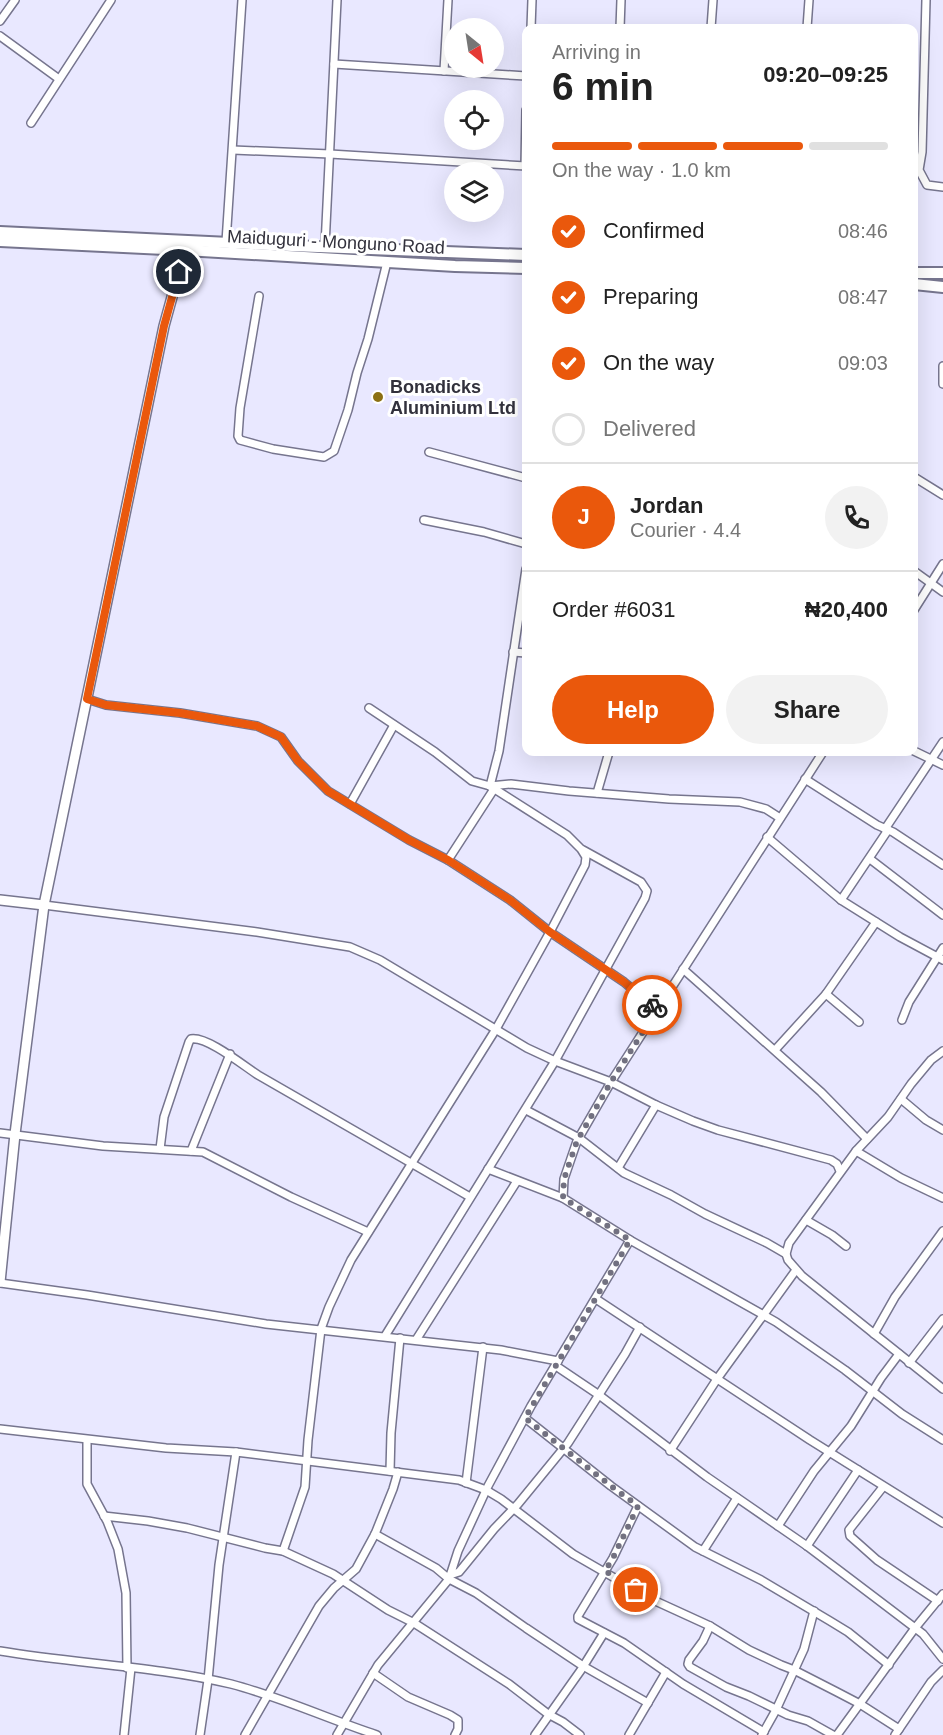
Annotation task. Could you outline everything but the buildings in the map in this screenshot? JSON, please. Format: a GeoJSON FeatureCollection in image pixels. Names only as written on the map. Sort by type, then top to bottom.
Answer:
{"type":"FeatureCollection","features":[{"type":"Feature","properties":{"kind":"main road","name":"Maiduguri - Monguno Road"},"geometry":{"type":"LineString","coordinates":[[0,232],[522,255]]}},
{"type":"Feature","properties":{"kind":"main road","name":"Maiduguri - Monguno Road"},"geometry":{"type":"LineString","coordinates":[[0,242],[522,268]]}},
{"type":"Feature","properties":{"kind":"main road"},"geometry":{"type":"LineString","coordinates":[[918,273],[943,273]]}},
{"type":"Feature","properties":{"kind":"main road"},"geometry":{"type":"LineString","coordinates":[[918,284],[943,286]]}},
{"type":"Feature","properties":{"kind":"street"},"geometry":{"type":"LineString","coordinates":[[0,21],[15,0]]}},
{"type":"Feature","properties":{"kind":"street"},"geometry":{"type":"LineString","coordinates":[[31,123],[111,0]]}},
{"type":"Feature","properties":{"kind":"street"},"geometry":{"type":"LineString","coordinates":[[226,242],[243,0]]}},
{"type":"Feature","properties":{"kind":"street"},"geometry":{"type":"LineString","coordinates":[[326,246],[337,0]]}},
{"type":"Feature","properties":{"kind":"street"},"geometry":{"type":"LineString","coordinates":[[447,18],[448,0]]}},
{"type":"Feature","properties":{"kind":"street"},"geometry":{"type":"LineString","coordinates":[[531,24],[532,0]]}},
{"type":"Feature","properties":{"kind":"street"},"geometry":{"type":"LineString","coordinates":[[620,24],[621,0]]}},
{"type":"Feature","properties":{"kind":"street"},"geometry":{"type":"LineString","coordinates":[[711,24],[713,0]]}},
{"type":"Feature","properties":{"kind":"street"},"geometry":{"type":"LineString","coordinates":[[807,24],[809,0]]}},
{"type":"Feature","properties":{"kind":"street"},"geometry":{"type":"LineString","coordinates":[[926,0],[922,152],[919,170],[922,180],[927,185],[943,187]]}},
{"type":"Feature","properties":{"kind":"street"},"geometry":{"type":"LineString","coordinates":[[0,36],[59,79]]}},
{"type":"Feature","properties":{"kind":"street"},"geometry":{"type":"LineString","coordinates":[[334,64],[444,71]]}},
{"type":"Feature","properties":{"kind":"street"},"geometry":{"type":"LineString","coordinates":[[504,75],[522,76]]}},
{"type":"Feature","properties":{"kind":"street"},"geometry":{"type":"LineString","coordinates":[[232,150],[522,166]]}},
{"type":"Feature","properties":{"kind":"street"},"geometry":{"type":"LineString","coordinates":[[185,250],[164,326],[44,905],[15,1134],[0,1282],[255,1322],[483,1347],[557,1363],[670,1451],[807,1546],[923,1634],[943,1659]]}},
{"type":"Feature","properties":{"kind":"street"},"geometry":{"type":"LineString","coordinates":[[259,296],[240,408],[238,436],[240,440],[247,443],[324,457],[334,451],[338,441],[368,339],[387,262]]}},
{"type":"Feature","properties":{"kind":"street"},"geometry":{"type":"LineString","coordinates":[[943,366],[943,384]]}},
{"type":"Feature","properties":{"kind":"street"},"geometry":{"type":"LineString","coordinates":[[429,452],[522,477]]}},
{"type":"Feature","properties":{"kind":"street"},"geometry":{"type":"LineString","coordinates":[[918,479],[943,495]]}},
{"type":"Feature","properties":{"kind":"street"},"geometry":{"type":"LineString","coordinates":[[423,520],[484,532],[522,543]]}},
{"type":"Feature","properties":{"kind":"street"},"geometry":{"type":"LineString","coordinates":[[918,604],[943,564]]}},
{"type":"Feature","properties":{"kind":"street"},"geometry":{"type":"LineString","coordinates":[[918,574],[943,592]]}},
{"type":"Feature","properties":{"kind":"street"},"geometry":{"type":"LineString","coordinates":[[448,860],[492,787],[522,597]]}},
{"type":"Feature","properties":{"kind":"street"},"geometry":{"type":"LineString","coordinates":[[513,652],[522,653]]}},
{"type":"Feature","properties":{"kind":"street"},"geometry":{"type":"LineString","coordinates":[[87,699],[106,705],[180,713],[257,726],[281,737],[298,761],[328,791],[409,840],[448,860],[510,900],[550,932],[624,982],[657,1010]]}},
{"type":"Feature","properties":{"kind":"street"},"geometry":{"type":"LineString","coordinates":[[283,1551],[305,1487],[321,1329],[329,1308],[351,1260],[496,1029],[585,865],[586,856],[567,836],[492,787],[472,781],[435,752],[369,708]]}},
{"type":"Feature","properties":{"kind":"street"},"geometry":{"type":"LineString","coordinates":[[350,804],[394,725]]}},
{"type":"Feature","properties":{"kind":"street"},"geometry":{"type":"LineString","coordinates":[[841,900],[870,859],[943,742]]}},
{"type":"Feature","properties":{"kind":"street"},"geometry":{"type":"LineString","coordinates":[[918,753],[943,765]]}},
{"type":"Feature","properties":{"kind":"street"},"geometry":{"type":"LineString","coordinates":[[597,793],[608,756]]}},
{"type":"Feature","properties":{"kind":"street"},"geometry":{"type":"LineString","coordinates":[[563,1198],[564,1179],[579,1138],[611,1082],[820,756]]}},
{"type":"Feature","properties":{"kind":"street"},"geometry":{"type":"LineString","coordinates":[[805,779],[943,865]]}},
{"type":"Feature","properties":{"kind":"street"},"geometry":{"type":"LineString","coordinates":[[492,787],[511,784],[669,799],[740,802],[766,809],[780,818]]}},
{"type":"Feature","properties":{"kind":"street"},"geometry":{"type":"LineString","coordinates":[[768,837],[841,900],[940,958]]}},
{"type":"Feature","properties":{"kind":"street"},"geometry":{"type":"LineString","coordinates":[[385,1336],[526,1110],[645,898],[647,891],[641,882],[581,849]]}},
{"type":"Feature","properties":{"kind":"street"},"geometry":{"type":"LineString","coordinates":[[870,859],[943,915]]}},
{"type":"Feature","properties":{"kind":"street"},"geometry":{"type":"LineString","coordinates":[[0,900],[257,932],[350,947],[380,960],[527,1048],[555,1061],[611,1082],[656,1105],[718,1130],[831,1160],[837,1164],[840,1171]]}},
{"type":"Feature","properties":{"kind":"street"},"geometry":{"type":"LineString","coordinates":[[775,1050],[826,994],[876,922]]}},
{"type":"Feature","properties":{"kind":"street"},"geometry":{"type":"LineString","coordinates":[[902,1020],[909,1002],[940,958],[943,948]]}},
{"type":"Feature","properties":{"kind":"street"},"geometry":{"type":"LineString","coordinates":[[683,969],[821,1092],[867,1139]]}},
{"type":"Feature","properties":{"kind":"street"},"geometry":{"type":"LineString","coordinates":[[826,994],[859,1022]]}},
{"type":"Feature","properties":{"kind":"street"},"geometry":{"type":"LineString","coordinates":[[160,1149],[164,1117],[191,1039],[197,1038],[230,1054],[258,1075],[470,1197]]}},
{"type":"Feature","properties":{"kind":"street"},"geometry":{"type":"LineString","coordinates":[[943,1051],[932,1060],[888,1117],[840,1171],[789,1243],[786,1254],[796,1270],[812,1284],[943,1389]]}},
{"type":"Feature","properties":{"kind":"street"},"geometry":{"type":"LineString","coordinates":[[191,1151],[230,1054]]}},
{"type":"Feature","properties":{"kind":"street"},"geometry":{"type":"LineString","coordinates":[[901,1099],[926,1120],[943,1130]]}},
{"type":"Feature","properties":{"kind":"street"},"geometry":{"type":"LineString","coordinates":[[618,1168],[656,1105]]}},
{"type":"Feature","properties":{"kind":"street"},"geometry":{"type":"LineString","coordinates":[[526,1110],[579,1138],[624,1173],[786,1254]]}},
{"type":"Feature","properties":{"kind":"street"},"geometry":{"type":"LineString","coordinates":[[0,1133],[103,1146],[203,1152],[291,1197],[368,1232]]}},
{"type":"Feature","properties":{"kind":"street"},"geometry":{"type":"LineString","coordinates":[[856,1151],[901,1178],[943,1198]]}},
{"type":"Feature","properties":{"kind":"street"},"geometry":{"type":"LineString","coordinates":[[488,1169],[563,1198],[630,1240],[764,1315],[812,1346],[902,1414],[943,1440]]}},
{"type":"Feature","properties":{"kind":"street"},"geometry":{"type":"LineString","coordinates":[[416,1340],[517,1181]]}},
{"type":"Feature","properties":{"kind":"street"},"geometry":{"type":"LineString","coordinates":[[806,1220],[846,1246]]}},
{"type":"Feature","properties":{"kind":"street"},"geometry":{"type":"LineString","coordinates":[[874,1334],[895,1297],[943,1231]]}},
{"type":"Feature","properties":{"kind":"street"},"geometry":{"type":"LineString","coordinates":[[337,1735],[373,1673],[449,1577],[458,1551],[486,1490],[525,1418],[630,1240]]}},
{"type":"Feature","properties":{"kind":"street"},"geometry":{"type":"LineString","coordinates":[[670,1451],[717,1378],[796,1270]]}},
{"type":"Feature","properties":{"kind":"street"},"geometry":{"type":"LineString","coordinates":[[596,1299],[940,1522],[943,1513]]}},
{"type":"Feature","properties":{"kind":"street"},"geometry":{"type":"LineString","coordinates":[[909,1363],[940,1330],[943,1319]]}},
{"type":"Feature","properties":{"kind":"street"},"geometry":{"type":"LineString","coordinates":[[449,1577],[459,1572],[563,1448],[640,1327]]}},
{"type":"Feature","properties":{"kind":"street"},"geometry":{"type":"LineString","coordinates":[[390,1471],[391,1433],[400,1338]]}},
{"type":"Feature","properties":{"kind":"street"},"geometry":{"type":"LineString","coordinates":[[466,1483],[483,1347]]}},
{"type":"Feature","properties":{"kind":"street"},"geometry":{"type":"LineString","coordinates":[[778,1526],[802,1488],[851,1426],[899,1354]]}},
{"type":"Feature","properties":{"kind":"street"},"geometry":{"type":"LineString","coordinates":[[525,1418],[611,1486],[694,1547],[761,1580],[814,1611],[848,1632],[889,1665]]}},
{"type":"Feature","properties":{"kind":"street"},"geometry":{"type":"LineString","coordinates":[[0,1429],[166,1448],[236,1452],[459,1480],[486,1490],[515,1508],[573,1554],[651,1599],[710,1626],[749,1650],[860,1704],[897,1732],[931,1682],[943,1670]]}},
{"type":"Feature","properties":{"kind":"street"},"geometry":{"type":"LineString","coordinates":[[87,1440],[87,1484],[118,1549],[126,1593],[129,1668],[124,1735]]}},
{"type":"Feature","properties":{"kind":"street"},"geometry":{"type":"LineString","coordinates":[[200,1735],[208,1680],[219,1565],[236,1452]]}},
{"type":"Feature","properties":{"kind":"street"},"geometry":{"type":"LineString","coordinates":[[807,1546],[858,1470]]}},
{"type":"Feature","properties":{"kind":"street"},"geometry":{"type":"LineString","coordinates":[[246,1735],[320,1606],[334,1588],[356,1569],[375,1534],[398,1472]]}},
{"type":"Feature","properties":{"kind":"street"},"geometry":{"type":"LineString","coordinates":[[883,1487],[849,1530],[850,1536],[877,1560],[938,1601]]}},
{"type":"Feature","properties":{"kind":"street"},"geometry":{"type":"LineString","coordinates":[[703,1551],[737,1498]]}},
{"type":"Feature","properties":{"kind":"street"},"geometry":{"type":"LineString","coordinates":[[638,1506],[613,1558],[578,1616],[580,1621],[624,1643],[683,1684],[763,1734],[804,1649],[814,1611]]}},
{"type":"Feature","properties":{"kind":"street"},"geometry":{"type":"LineString","coordinates":[[104,1516],[148,1521],[283,1551],[343,1580],[388,1610],[414,1623],[509,1684],[580,1735]]}},
{"type":"Feature","properties":{"kind":"street"},"geometry":{"type":"LineString","coordinates":[[375,1534],[436,1568],[583,1666],[648,1703]]}},
{"type":"Feature","properties":{"kind":"street"},"geometry":{"type":"LineString","coordinates":[[710,1626],[688,1664],[690,1667],[726,1687],[776,1710],[808,1721],[835,1735],[943,1594]]}},
{"type":"Feature","properties":{"kind":"street"},"geometry":{"type":"LineString","coordinates":[[535,1735],[604,1633]]}},
{"type":"Feature","properties":{"kind":"street"},"geometry":{"type":"LineString","coordinates":[[0,1651],[165,1671],[231,1684],[312,1710],[377,1735]]}},
{"type":"Feature","properties":{"kind":"street"},"geometry":{"type":"LineString","coordinates":[[629,1735],[666,1672]]}},
{"type":"Feature","properties":{"kind":"street"},"geometry":{"type":"LineString","coordinates":[[373,1673],[408,1697],[458,1720],[455,1735]]}},
{"type":"Feature","properties":{"kind":"way so far"},"geometry":{"type":"LineString","coordinates":[[636,1590],[605,1571],[638,1506],[525,1418],[630,1240],[563,1198],[564,1179],[577,1141],[657,1010],[652,1005]]}},
{"type":"Feature","properties":{"kind":"place","name":"Bonadicks Aluminium Ltd"},"geometry":{"type":"Point","coordinates":[378,397]}},
{"type":"Feature","properties":{"kind":"route"},"geometry":{"type":"LineString","coordinates":[[179,272],[164,326],[87,699],[106,705],[180,713],[257,726],[281,737],[298,761],[328,791],[409,840],[448,860],[510,900],[550,932],[624,982],[652,1005]]}}]}
